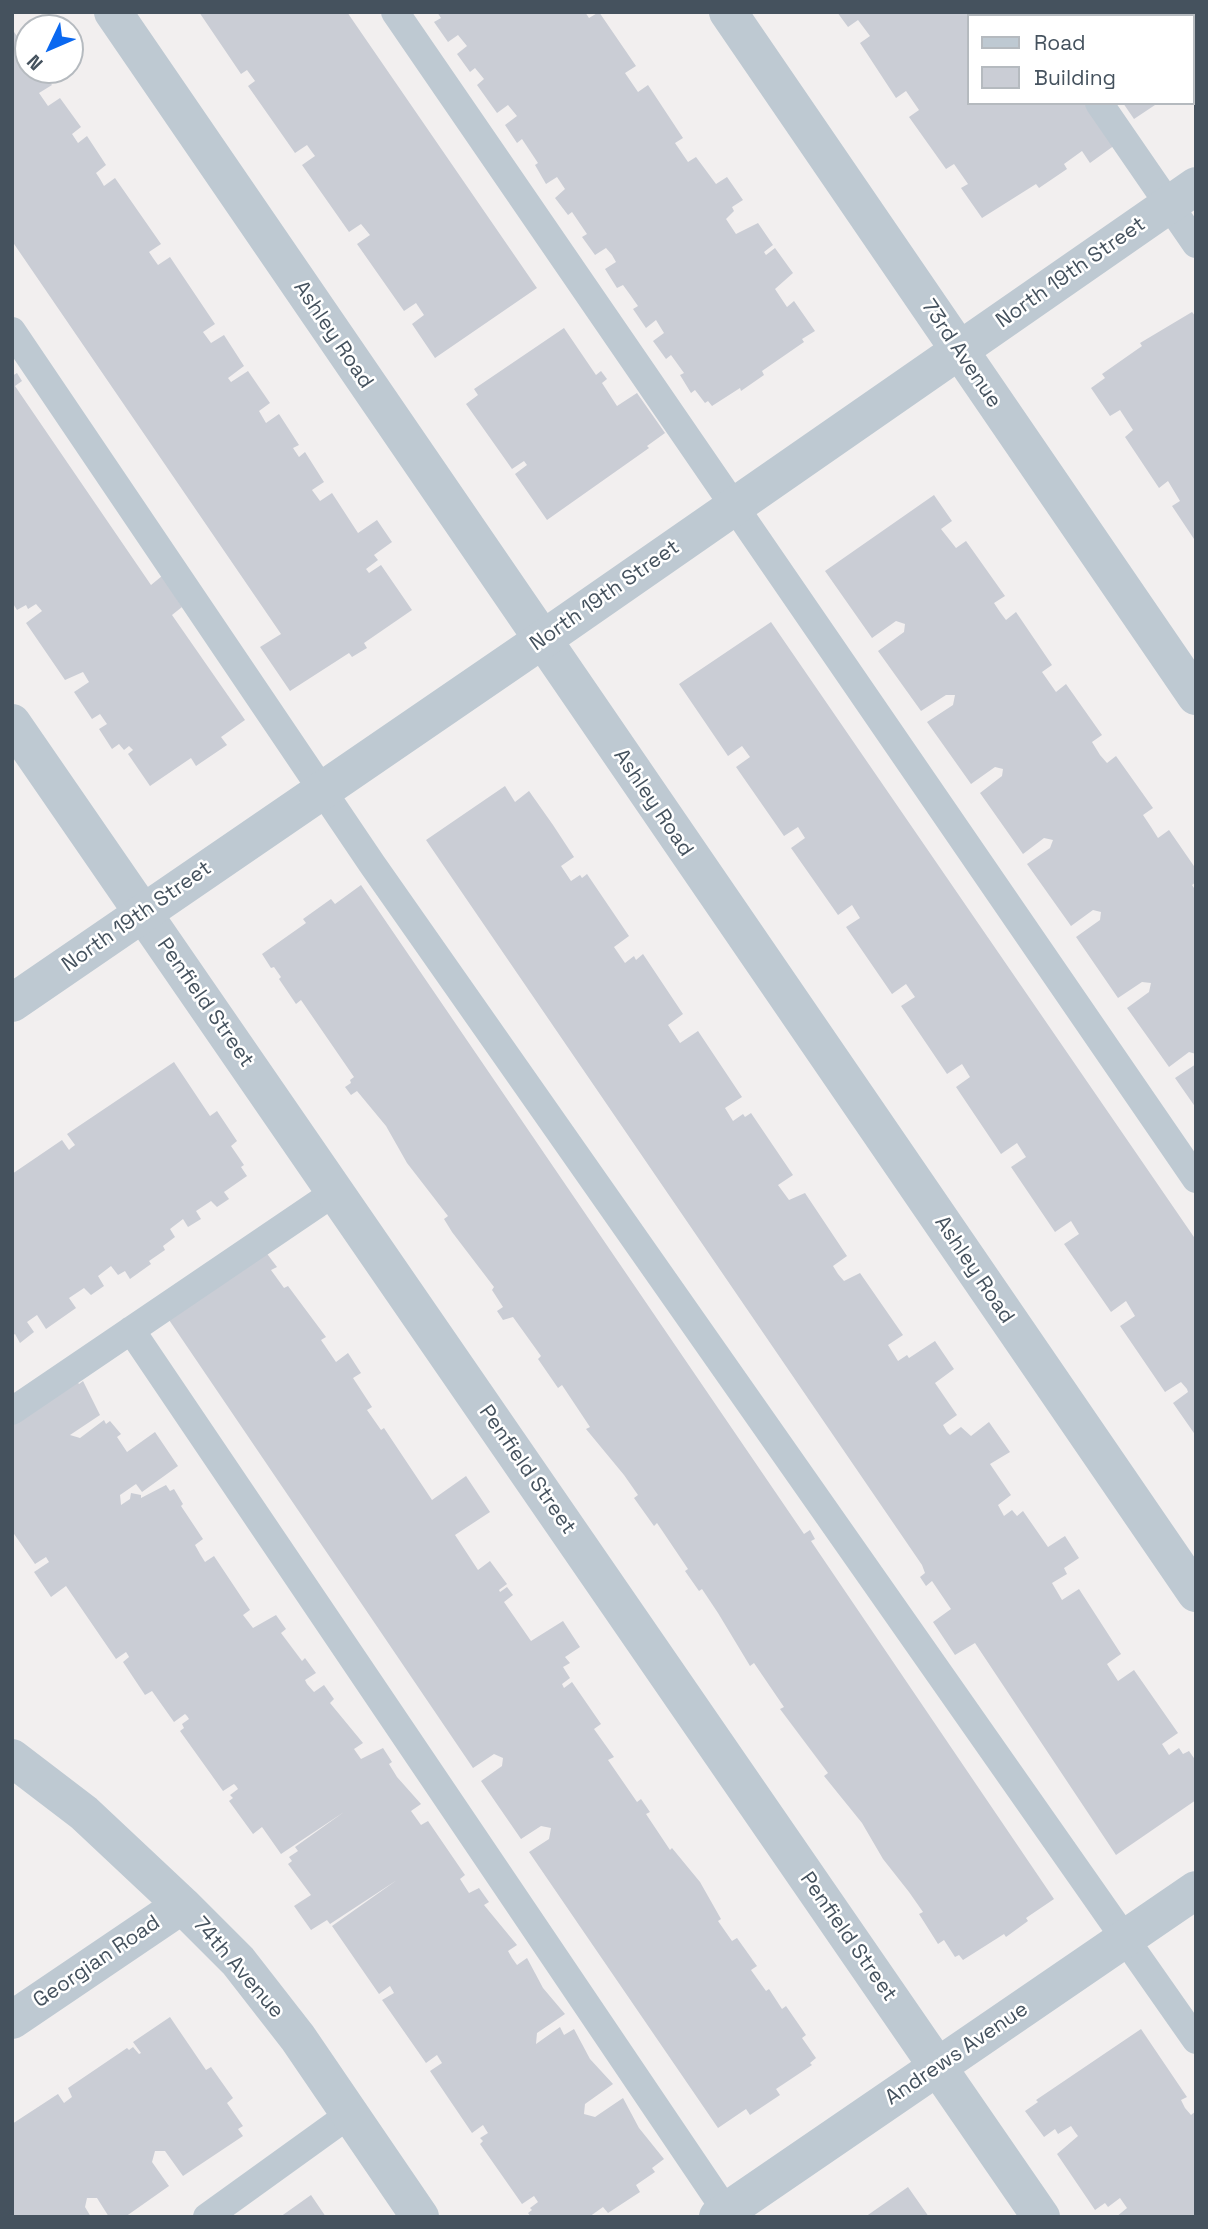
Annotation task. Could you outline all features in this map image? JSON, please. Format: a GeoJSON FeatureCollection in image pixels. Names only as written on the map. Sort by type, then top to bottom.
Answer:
{"type":"FeatureCollection","features":[{"type":"Feature","properties":{"kind":"street","name":"Ashley Road"},"geometry":{"type":"LineString","coordinates":[[113,12],[1196,1592]]}},
{"type":"Feature","properties":{"kind":"street","name":"73rd Avenue"},"geometry":{"type":"LineString","coordinates":[[727,12],[1196,696]]}},
{"type":"Feature","properties":{"kind":"street","name":"North 19th Street"},"geometry":{"type":"LineString","coordinates":[[12,1003],[1183,196]]}},
{"type":"Feature","properties":{"kind":"street","name":"Penfield Street"},"geometry":{"type":"LineString","coordinates":[[12,723],[1041,2217]]}},
{"type":"Feature","properties":{"kind":"street","name":"74th Avenue"},"geometry":{"type":"LineString","coordinates":[[12,1758],[84,1813],[238,1961],[298,2038],[420,2217]]}},
{"type":"Feature","properties":{"kind":"street","name":"Andrews Avenue"},"geometry":{"type":"LineString","coordinates":[[736,2211],[938,2067],[1196,1890]]}},
{"type":"Feature","properties":{"kind":"street","name":"Georgian Road"},"geometry":{"type":"LineString","coordinates":[[12,2020],[182,1905]]}},
{"type":"Feature","properties":{"kind":"lane"},"geometry":{"type":"LineString","coordinates":[[395,12],[1196,1179]]}},
{"type":"Feature","properties":{"kind":"lane"},"geometry":{"type":"LineString","coordinates":[[1101,105],[1183,196],[1196,244]]}},
{"type":"Feature","properties":{"kind":"lane"},"geometry":{"type":"LineString","coordinates":[[12,331],[321,790],[1196,2040]]}},
{"type":"Feature","properties":{"kind":"lane"},"geometry":{"type":"LineString","coordinates":[[12,1411],[335,1192]]}},
{"type":"Feature","properties":{"kind":"lane"},"geometry":{"type":"LineString","coordinates":[[131,1330],[736,2211]]}},
{"type":"Feature","properties":{"kind":"lane"},"geometry":{"type":"LineString","coordinates":[[207,2217],[350,2114]]}},
{"type":"Feature","properties":{"kind":"building"},"geometry":{"type":"Polygon","coordinates":[[[199,12],[347,12],[537,288],[435,358],[412,324],[424,315],[416,303],[404,311],[357,244],[370,235],[361,224],[349,232],[302,165],[315,156],[307,145],[295,153],[248,86],[255,81],[247,70],[241,74],[199,12]]]}},
{"type":"Feature","properties":{"kind":"building"},"geometry":{"type":"Polygon","coordinates":[[[437,12],[585,12],[589,18],[599,12],[636,66],[625,73],[638,92],[648,85],[683,138],[675,143],[688,162],[696,157],[716,184],[727,177],[743,200],[732,207],[734,211],[726,219],[736,234],[758,223],[773,245],[764,252],[766,255],[775,248],[793,273],[775,289],[787,307],[794,301],[815,331],[802,339],[804,342],[762,371],[764,375],[712,406],[708,401],[705,403],[695,390],[691,393],[680,375],[684,373],[671,355],[666,359],[653,341],[664,333],[656,320],[646,328],[633,309],[638,306],[631,296],[623,285],[617,288],[605,269],[616,262],[612,255],[606,248],[595,255],[582,237],[587,234],[572,212],[568,215],[555,198],[565,189],[557,177],[546,184],[535,165],[538,163],[522,139],[517,143],[505,125],[517,116],[508,105],[497,113],[477,85],[484,79],[475,68],[470,72],[457,54],[467,46],[458,35],[448,42],[434,22],[441,18],[437,12]]]}},
{"type":"Feature","properties":{"kind":"building"},"geometry":{"type":"Polygon","coordinates":[[[837,12],[1005,12],[1006,14],[967,14],[967,105],[1088,105],[1115,145],[1090,163],[1082,151],[1064,164],[1067,169],[1039,188],[1036,184],[982,218],[961,188],[968,184],[954,164],[946,169],[909,117],[919,110],[906,91],[896,98],[860,43],[870,36],[858,20],[848,27],[837,12]]]}},
{"type":"Feature","properties":{"kind":"building"},"geometry":{"type":"Polygon","coordinates":[[[1196,12],[1196,77],[1194,78],[1194,14],[1082,14],[1196,12]]]}},
{"type":"Feature","properties":{"kind":"building"},"geometry":{"type":"Polygon","coordinates":[[[12,29],[14,84],[51,84],[39,93],[48,106],[60,98],[81,127],[72,134],[78,143],[87,136],[106,165],[96,173],[104,186],[115,178],[161,244],[149,252],[153,258],[158,265],[170,257],[215,324],[203,332],[211,343],[224,335],[244,366],[228,378],[231,382],[248,371],[270,403],[259,411],[266,423],[279,414],[299,445],[293,448],[299,457],[305,452],[324,482],[312,490],[320,501],[332,493],[358,533],[377,520],[392,542],[374,555],[378,560],[366,569],[369,573],[381,565],[412,610],[364,643],[367,648],[352,657],[349,653],[290,691],[260,647],[281,634],[12,241],[12,29]]]}},
{"type":"Feature","properties":{"kind":"building"},"geometry":{"type":"Polygon","coordinates":[[[1124,105],[1155,105],[1134,119],[1124,105]]]}},
{"type":"Feature","properties":{"kind":"building"},"geometry":{"type":"Polygon","coordinates":[[[1192,312],[1196,317],[1196,542],[1172,506],[1180,501],[1168,481],[1159,488],[1125,437],[1133,430],[1120,410],[1110,416],[1091,388],[1105,378],[1102,374],[1142,346],[1140,343],[1192,312]]]}},
{"type":"Feature","properties":{"kind":"building"},"geometry":{"type":"Polygon","coordinates":[[[564,328],[596,375],[601,371],[607,379],[602,383],[617,406],[637,393],[665,433],[647,446],[649,448],[547,520],[515,474],[527,465],[524,461],[512,469],[466,404],[478,395],[474,389],[564,328]]]}},
{"type":"Feature","properties":{"kind":"building"},"geometry":{"type":"Polygon","coordinates":[[[17,373],[22,381],[15,386],[151,585],[162,576],[182,607],[172,615],[245,720],[221,737],[227,745],[196,766],[191,758],[150,786],[128,754],[133,750],[129,746],[124,750],[119,744],[112,749],[99,729],[107,724],[100,714],[92,719],[74,692],[89,682],[83,672],[65,680],[26,623],[42,611],[36,604],[28,609],[26,605],[17,610],[12,602],[12,376],[17,373]]]}},
{"type":"Feature","properties":{"kind":"building"},"geometry":{"type":"Polygon","coordinates":[[[934,495],[952,521],[941,529],[956,548],[966,541],[1005,596],[994,603],[1000,612],[1006,620],[1016,612],[1052,665],[1042,672],[1056,692],[1066,684],[1102,735],[1092,742],[1100,755],[1107,763],[1116,756],[1153,808],[1143,815],[1158,838],[1169,830],[1196,869],[1196,882],[1192,885],[1196,891],[1196,1054],[1189,1052],[1169,1067],[1127,1008],[1149,992],[1151,983],[1142,982],[1118,998],[1076,937],[1100,920],[1101,912],[1093,910],[1071,926],[1027,864],[1050,848],[1053,840],[1044,838],[1023,854],[980,793],[1002,776],[1003,769],[995,767],[971,784],[927,722],[953,705],[955,695],[946,695],[921,711],[878,651],[904,632],[905,624],[896,621],[872,638],[825,571],[934,495]]]}},
{"type":"Feature","properties":{"kind":"building"},"geometry":{"type":"Polygon","coordinates":[[[771,622],[1196,1240],[1196,1436],[1173,1403],[1188,1392],[1187,1389],[1181,1382],[1165,1392],[1120,1326],[1135,1316],[1126,1301],[1111,1312],[1064,1244],[1079,1234],[1071,1221],[1055,1232],[1011,1167],[1026,1157],[1017,1143],[1001,1154],[956,1087],[970,1077],[962,1064],[947,1074],[901,1006],[915,997],[906,984],[892,994],[846,927],[860,918],[852,905],[838,915],[791,848],[805,838],[798,827],[784,836],[736,767],[750,757],[742,746],[728,756],[679,684],[771,622]]]}},
{"type":"Feature","properties":{"kind":"building"},"geometry":{"type":"Polygon","coordinates":[[[505,786],[515,802],[529,791],[553,825],[574,857],[561,866],[571,881],[587,874],[629,936],[614,947],[625,963],[634,956],[636,960],[643,954],[683,1014],[668,1025],[680,1043],[698,1031],[742,1097],[725,1108],[733,1121],[743,1114],[745,1117],[751,1113],[793,1175],[778,1185],[789,1200],[805,1193],[847,1256],[833,1266],[838,1274],[844,1281],[860,1273],[903,1335],[888,1345],[898,1361],[907,1355],[909,1358],[935,1341],[954,1369],[935,1383],[957,1415],[943,1425],[947,1432],[950,1435],[961,1427],[971,1436],[989,1422],[1010,1452],[990,1464],[1011,1495],[998,1505],[1004,1516],[1012,1510],[1017,1516],[1023,1511],[1048,1547],[1065,1536],[1079,1558],[1064,1568],[1067,1574],[1052,1583],[1062,1600],[1079,1589],[1121,1654],[1107,1664],[1118,1681],[1134,1670],[1178,1733],[1162,1744],[1169,1755],[1179,1748],[1183,1754],[1189,1751],[1196,1761],[1196,1800],[1116,1855],[975,1643],[955,1655],[933,1622],[951,1609],[932,1581],[926,1586],[920,1577],[925,1573],[922,1565],[426,840],[505,786]]]}},
{"type":"Feature","properties":{"kind":"building"},"geometry":{"type":"Polygon","coordinates":[[[361,885],[804,1534],[810,1530],[815,1539],[811,1541],[1054,1899],[1026,1918],[1028,1921],[1006,1937],[1004,1934],[963,1960],[959,1955],[955,1957],[944,1940],[938,1944],[919,1914],[923,1912],[883,1859],[862,1823],[824,1776],[828,1773],[780,1709],[784,1707],[754,1663],[750,1666],[702,1589],[699,1591],[685,1571],[688,1569],[657,1523],[654,1526],[634,1498],[638,1495],[586,1429],[590,1427],[562,1385],[558,1388],[538,1359],[541,1356],[513,1317],[503,1320],[497,1311],[503,1307],[492,1290],[494,1287],[452,1232],[444,1219],[448,1216],[407,1163],[386,1126],[357,1091],[351,1095],[345,1087],[354,1077],[301,1000],[296,1004],[279,979],[281,977],[262,954],[306,923],[303,919],[331,899],[335,904],[361,885]]]}},
{"type":"Feature","properties":{"kind":"building"},"geometry":{"type":"Polygon","coordinates":[[[174,1062],[210,1116],[217,1111],[237,1141],[231,1146],[244,1165],[241,1167],[247,1176],[224,1192],[229,1199],[217,1207],[211,1201],[196,1211],[201,1219],[188,1227],[183,1219],[170,1229],[175,1237],[163,1246],[165,1250],[149,1261],[151,1264],[130,1279],[125,1271],[118,1275],[111,1266],[98,1276],[104,1286],[91,1295],[84,1288],[69,1298],[76,1308],[46,1329],[37,1315],[27,1322],[34,1332],[20,1343],[15,1334],[12,1336],[12,1174],[62,1140],[69,1150],[75,1145],[67,1134],[174,1062]]]}},
{"type":"Feature","properties":{"kind":"building"},"geometry":{"type":"Polygon","coordinates":[[[1196,1064],[1196,1108],[1175,1078],[1196,1064]]]}},
{"type":"Feature","properties":{"kind":"building"},"geometry":{"type":"Polygon","coordinates":[[[265,1251],[277,1267],[271,1270],[284,1288],[288,1286],[326,1337],[321,1340],[336,1362],[348,1353],[361,1373],[353,1378],[372,1407],[367,1410],[381,1430],[384,1428],[432,1500],[466,1476],[490,1512],[455,1535],[478,1570],[490,1561],[507,1584],[500,1592],[507,1587],[513,1595],[504,1602],[531,1641],[563,1621],[580,1647],[565,1657],[570,1663],[563,1667],[570,1678],[562,1684],[564,1688],[572,1682],[601,1724],[594,1729],[614,1757],[608,1760],[637,1802],[641,1799],[650,1812],[646,1814],[670,1850],[672,1848],[700,1882],[721,1919],[718,1921],[732,1941],[737,1938],[757,1966],[751,1970],[766,1991],[769,1989],[782,2009],[786,2006],[806,2035],[802,2038],[816,2058],[810,2063],[812,2065],[776,2089],[780,2095],[750,2115],[746,2109],[718,2128],[529,1852],[549,1839],[551,1828],[541,1826],[521,1839],[481,1781],[502,1766],[503,1758],[494,1754],[473,1768],[167,1317],[265,1251]]]}},
{"type":"Feature","properties":{"kind":"building"},"geometry":{"type":"Polygon","coordinates":[[[76,1380],[79,1384],[83,1381],[100,1415],[70,1435],[80,1438],[104,1420],[106,1424],[110,1421],[121,1434],[117,1437],[127,1452],[155,1432],[178,1466],[142,1492],[136,1484],[120,1495],[121,1505],[130,1499],[131,1493],[141,1495],[141,1498],[166,1485],[170,1491],[174,1489],[183,1504],[181,1506],[203,1539],[195,1545],[200,1554],[205,1562],[214,1556],[250,1610],[243,1615],[253,1628],[276,1615],[286,1629],[281,1633],[302,1661],[305,1658],[316,1673],[305,1680],[307,1684],[314,1692],[324,1685],[334,1699],[330,1703],[363,1743],[354,1749],[361,1759],[383,1748],[397,1777],[421,1804],[411,1811],[421,1825],[428,1821],[465,1875],[460,1879],[469,1893],[479,1888],[489,1902],[484,1905],[517,1945],[508,1951],[517,1965],[527,1958],[543,1988],[565,2014],[537,2033],[536,2044],[560,2027],[564,2035],[574,2029],[590,2059],[613,2084],[585,2104],[584,2114],[595,2117],[623,2098],[639,2128],[664,2159],[652,2168],[655,2172],[636,2185],[640,2192],[608,2213],[603,2207],[589,2217],[531,2217],[528,2213],[532,2210],[530,2208],[538,2202],[534,2196],[522,2204],[480,2144],[483,2141],[480,2138],[488,2133],[483,2125],[472,2133],[430,2071],[442,2063],[437,2055],[426,2063],[382,2000],[394,1993],[390,1986],[379,1994],[332,1926],[397,1880],[330,1924],[327,1920],[311,1930],[294,1906],[311,1895],[288,1864],[292,1861],[289,1857],[298,1851],[295,1847],[344,1812],[281,1854],[262,1827],[253,1834],[229,1801],[233,1798],[230,1795],[238,1789],[236,1786],[234,1784],[223,1791],[180,1731],[184,1728],[182,1724],[189,1719],[187,1716],[185,1714],[174,1722],[152,1691],[145,1695],[123,1662],[129,1657],[126,1652],[116,1659],[66,1586],[51,1597],[34,1572],[49,1562],[46,1557],[35,1564],[12,1531],[12,1424],[76,1380]]]}},
{"type":"Feature","properties":{"kind":"building"},"geometry":{"type":"Polygon","coordinates":[[[170,2017],[206,2070],[211,2067],[233,2098],[227,2103],[243,2126],[238,2129],[243,2136],[183,2176],[165,2151],[155,2151],[152,2162],[169,2186],[125,2217],[109,2217],[97,2198],[87,2198],[85,2207],[91,2217],[12,2217],[12,2124],[58,2094],[64,2103],[72,2097],[68,2088],[127,2048],[129,2050],[133,2047],[141,2053],[133,2042],[170,2017]]]}},
{"type":"Feature","properties":{"kind":"building"},"geometry":{"type":"Polygon","coordinates":[[[1141,2029],[1187,2097],[1181,2100],[1185,2108],[1191,2115],[1196,2111],[1196,2217],[1116,2217],[1127,2208],[1120,2198],[1108,2207],[1105,2203],[1095,2210],[1057,2154],[1078,2136],[1071,2126],[1058,2134],[1055,2129],[1044,2137],[1025,2111],[1038,2102],[1036,2100],[1141,2029]]]}},
{"type":"Feature","properties":{"kind":"building"},"geometry":{"type":"Polygon","coordinates":[[[908,2187],[929,2217],[865,2217],[908,2187]]]}},
{"type":"Feature","properties":{"kind":"building"},"geometry":{"type":"Polygon","coordinates":[[[311,2195],[326,2217],[280,2217],[311,2195]]]}}]}
